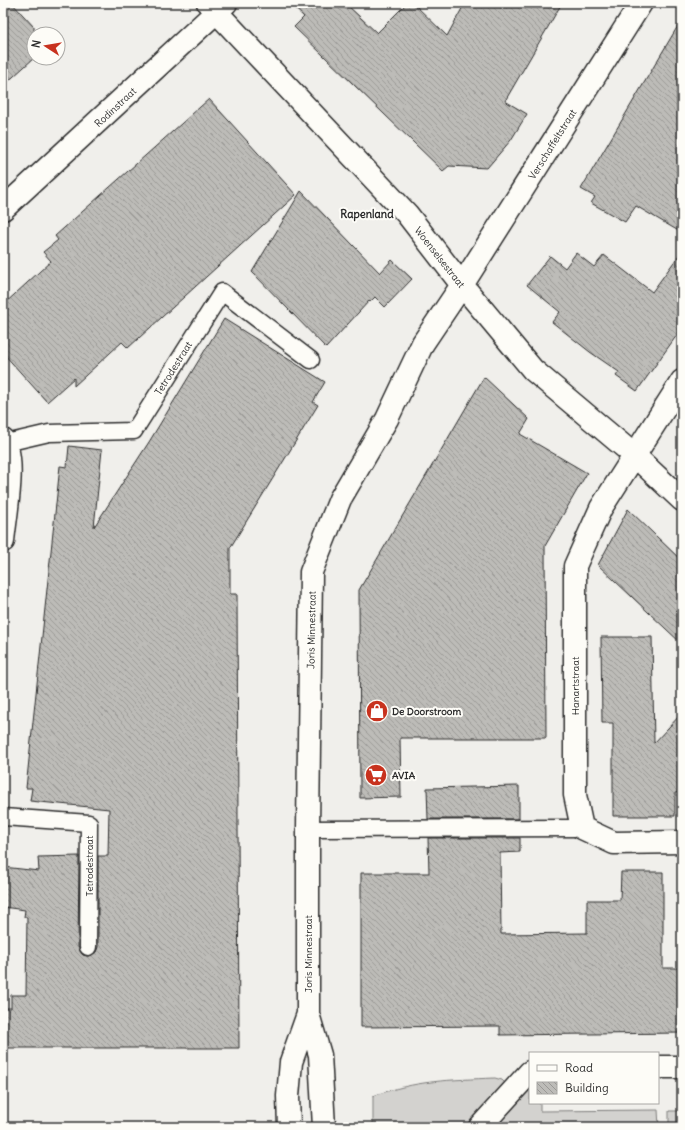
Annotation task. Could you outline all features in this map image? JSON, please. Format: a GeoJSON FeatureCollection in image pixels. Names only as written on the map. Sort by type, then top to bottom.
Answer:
{"type":"FeatureCollection","features":[{"type":"Feature","properties":{"kind":"street","name":"Verschaffeltstraat"},"geometry":{"type":"LineString","coordinates":[[462,285],[641,3]]}},
{"type":"Feature","properties":{"kind":"street","name":"Woenselsestraat"},"geometry":{"type":"LineString","coordinates":[[217,6],[407,214],[462,285],[533,370],[634,454],[682,500]]}},
{"type":"Feature","properties":{"kind":"street","name":"Rodinstraat"},"geometry":{"type":"LineString","coordinates":[[3,209],[217,6]]}},
{"type":"Feature","properties":{"kind":"street","name":"Joris Minnestraat"},"geometry":{"type":"LineString","coordinates":[[324,1127],[320,1055],[308,1014],[308,829],[312,572],[340,499],[387,419],[423,343],[462,285]]}},
{"type":"Feature","properties":{"kind":"street","name":"Hanartstraat"},"geometry":{"type":"LineString","coordinates":[[582,828],[575,795],[575,566],[601,508],[634,454],[682,381]]}},
{"type":"Feature","properties":{"kind":"street","name":"Tetrodestraat"},"geometry":{"type":"LineString","coordinates":[[3,541],[10,469],[4,441]]}},
{"type":"Feature","properties":{"kind":"street"},"geometry":{"type":"LineString","coordinates":[[582,828],[614,843],[682,842]]}},
{"type":"Feature","properties":{"kind":"street","name":"Joris Minnestraat"},"geometry":{"type":"LineString","coordinates":[[289,1127],[288,1096],[292,1062],[308,1014]]}},
{"type":"Feature","properties":{"kind":"street"},"geometry":{"type":"LineString","coordinates":[[659,1067],[682,1067]]}},
{"type":"Feature","properties":{"kind":"street"},"geometry":{"type":"LineString","coordinates":[[480,1127],[529,1073]]}},
{"type":"Feature","properties":{"kind":"lane","name":"Tetrodestraat"},"geometry":{"type":"LineString","coordinates":[[4,441],[49,433],[134,431],[222,292],[311,360]]}},
{"type":"Feature","properties":{"kind":"lane","name":"Tetrodestraat"},"geometry":{"type":"LineString","coordinates":[[3,817],[89,823],[88,947]]}},
{"type":"Feature","properties":{"kind":"lane"},"geometry":{"type":"LineString","coordinates":[[308,829],[582,828]]}},
{"type":"Feature","properties":{"kind":"shaded area"},"geometry":{"type":"Polygon","coordinates":[[[495,1078],[502,1080],[505,1083],[472,1122],[465,1127],[373,1126],[373,1096],[419,1084],[448,1080],[495,1078]]]}},
{"type":"Feature","properties":{"kind":"shaded area"},"geometry":{"type":"Polygon","coordinates":[[[529,1090],[529,1104],[540,1104],[540,1111],[658,1110],[659,1127],[496,1127],[529,1090]]]}},
{"type":"Feature","properties":{"kind":"shaded area"},"geometry":{"type":"Polygon","coordinates":[[[669,1111],[682,1111],[682,1127],[669,1127],[669,1111]]]}},
{"type":"Feature","properties":{"kind":"building"},"geometry":{"type":"Polygon","coordinates":[[[3,3],[12,3],[33,26],[26,26],[26,65],[3,86],[3,3]]]}},
{"type":"Feature","properties":{"kind":"building"},"geometry":{"type":"Polygon","coordinates":[[[289,3],[345,3],[377,33],[407,3],[413,3],[447,36],[465,3],[562,3],[505,101],[527,114],[511,140],[487,168],[449,166],[443,171],[294,27],[304,17],[289,3]]]}},
{"type":"Feature","properties":{"kind":"building"},"geometry":{"type":"Polygon","coordinates":[[[682,19],[682,233],[636,206],[625,222],[591,203],[595,197],[581,189],[682,19]]]}},
{"type":"Feature","properties":{"kind":"building"},"geometry":{"type":"Polygon","coordinates":[[[209,99],[296,195],[128,348],[122,342],[74,386],[74,378],[47,402],[3,353],[3,305],[51,261],[43,252],[58,240],[55,236],[209,99]]]}},
{"type":"Feature","properties":{"kind":"building"},"geometry":{"type":"Polygon","coordinates":[[[301,191],[380,273],[392,260],[412,279],[385,307],[375,297],[370,302],[369,301],[326,348],[252,272],[301,191]]]}},
{"type":"Feature","properties":{"kind":"building"},"geometry":{"type":"Polygon","coordinates":[[[682,251],[682,328],[637,391],[616,376],[619,372],[590,352],[552,322],[560,312],[527,285],[550,256],[565,268],[576,253],[594,267],[604,255],[652,292],[682,251]]]}},
{"type":"Feature","properties":{"kind":"building"},"geometry":{"type":"Polygon","coordinates":[[[224,319],[325,382],[313,402],[318,405],[230,548],[230,594],[237,594],[239,1048],[3,1048],[3,1008],[11,1008],[11,995],[26,995],[27,917],[24,917],[25,910],[3,907],[3,867],[39,871],[38,857],[79,856],[78,947],[83,955],[88,956],[96,952],[98,947],[98,856],[108,856],[109,809],[30,801],[32,788],[26,788],[60,466],[67,467],[69,446],[102,450],[94,527],[149,442],[224,319]]]}},
{"type":"Feature","properties":{"kind":"building"},"geometry":{"type":"Polygon","coordinates":[[[484,377],[529,419],[520,434],[587,473],[545,546],[546,738],[400,738],[401,797],[360,798],[359,590],[484,377]]]}},
{"type":"Feature","properties":{"kind":"building"},"geometry":{"type":"Polygon","coordinates":[[[628,509],[682,561],[682,644],[598,565],[628,509]]]}},
{"type":"Feature","properties":{"kind":"building"},"geometry":{"type":"Polygon","coordinates":[[[601,637],[652,637],[654,743],[682,713],[682,792],[675,793],[675,816],[613,816],[613,723],[602,723],[601,637]]]}},
{"type":"Feature","properties":{"kind":"building"},"geometry":{"type":"Polygon","coordinates":[[[519,786],[519,819],[428,819],[427,788],[519,786]]]}},
{"type":"Feature","properties":{"kind":"building"},"geometry":{"type":"Polygon","coordinates":[[[428,838],[520,838],[520,852],[500,853],[501,934],[587,933],[587,900],[620,900],[621,872],[663,872],[663,968],[682,968],[682,1033],[500,1035],[500,1026],[361,1027],[361,873],[429,873],[428,838]]]}},
{"type":"Feature","properties":{"kind":"place","name":"De Doorstroom"},"geometry":{"type":"Point","coordinates":[377,711]}},
{"type":"Feature","properties":{"kind":"place","name":"AVIA"},"geometry":{"type":"Point","coordinates":[376,775]}},
{"type":"Feature","properties":{"kind":"district","name":"Rapenland"},"geometry":{"type":"Point","coordinates":[367,214]}}]}
